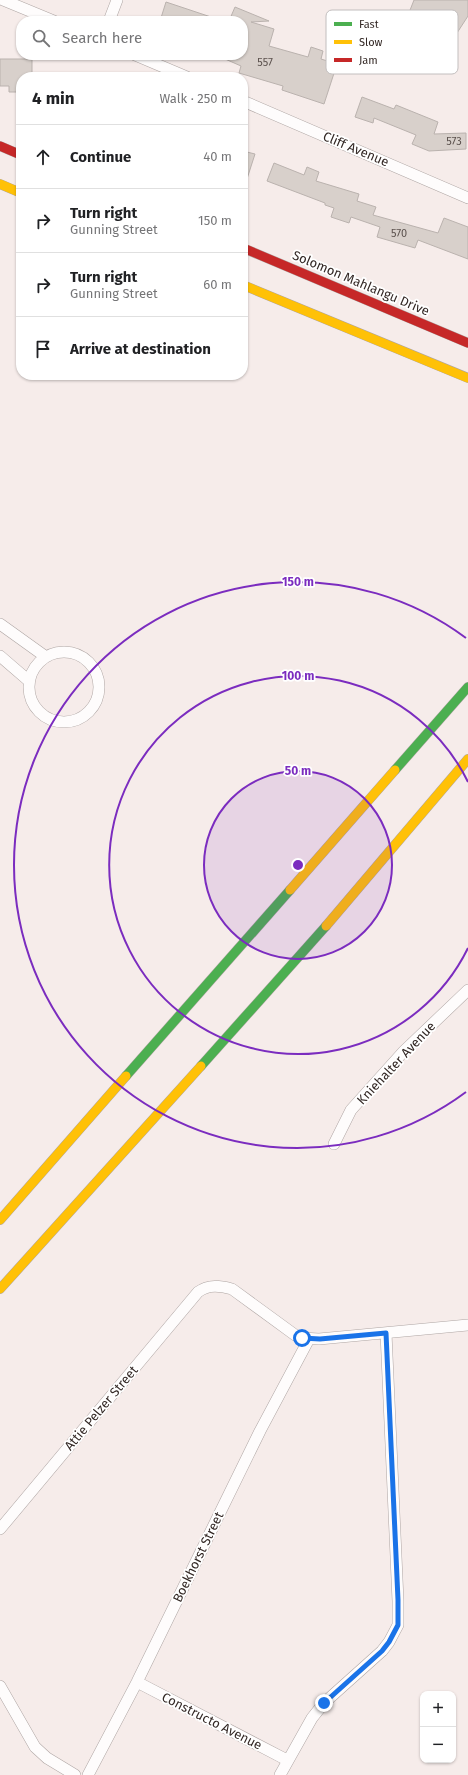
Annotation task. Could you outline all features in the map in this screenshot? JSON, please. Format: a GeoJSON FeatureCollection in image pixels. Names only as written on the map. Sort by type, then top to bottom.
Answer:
{"type":"FeatureCollection","features":[{"type":"Feature","properties":{"kind":"main road"},"geometry":{"type":"LineString","coordinates":[[0,146],[16,153]]}},
{"type":"Feature","properties":{"kind":"main road"},"geometry":{"type":"LineString","coordinates":[[0,184],[16,190]]}},
{"type":"Feature","properties":{"kind":"main road","name":"Solomon Mahlangu Drive"},"geometry":{"type":"LineString","coordinates":[[248,250],[468,343]]}},
{"type":"Feature","properties":{"kind":"main road"},"geometry":{"type":"LineString","coordinates":[[248,287],[468,378]]}},
{"type":"Feature","properties":{"kind":"main road"},"geometry":{"type":"LineString","coordinates":[[0,1219],[468,687]]}},
{"type":"Feature","properties":{"kind":"main road"},"geometry":{"type":"LineString","coordinates":[[0,1288],[299,958],[468,759]]}},
{"type":"Feature","properties":{"kind":"street"},"geometry":{"type":"LineString","coordinates":[[3,0],[42,16]]}},
{"type":"Feature","properties":{"kind":"street"},"geometry":{"type":"LineString","coordinates":[[111,16],[118,0]]}},
{"type":"Feature","properties":{"kind":"street"},"geometry":{"type":"LineString","coordinates":[[147,60],[175,72]]}},
{"type":"Feature","properties":{"kind":"street","name":"Cliff Avenue"},"geometry":{"type":"LineString","coordinates":[[248,103],[468,198]]}},
{"type":"Feature","properties":{"kind":"street"},"geometry":{"type":"LineString","coordinates":[[0,624],[46,658]]}},
{"type":"Feature","properties":{"kind":"street"},"geometry":{"type":"LineString","coordinates":[[65,652],[80,657],[92,666],[97,676],[99,688],[96,700],[90,710],[81,718],[69,722],[47,718],[38,711],[32,701],[29,691],[29,681],[32,672],[38,664],[46,658],[65,652]]}},
{"type":"Feature","properties":{"kind":"street"},"geometry":{"type":"LineString","coordinates":[[0,656],[29,681]]}},
{"type":"Feature","properties":{"kind":"street","name":"Kniehalter Avenue"},"geometry":{"type":"LineString","coordinates":[[334,1144],[351,1110],[404,1051],[468,990]]}},
{"type":"Feature","properties":{"kind":"street","name":"Attie Pelzer Street"},"geometry":{"type":"LineString","coordinates":[[0,1529],[198,1292],[204,1288],[216,1286],[232,1289],[295,1336],[309,1339]]}},
{"type":"Feature","properties":{"kind":"street"},"geometry":{"type":"LineString","coordinates":[[309,1339],[468,1325]]}},
{"type":"Feature","properties":{"kind":"street"},"geometry":{"type":"LineString","coordinates":[[280,1775],[312,1718],[324,1703],[382,1651],[389,1642],[398,1625],[397,1571],[386,1333]]}},
{"type":"Feature","properties":{"kind":"street","name":"Boekhorst Street"},"geometry":{"type":"LineString","coordinates":[[88,1775],[137,1682],[260,1431],[309,1339]]}},
{"type":"Feature","properties":{"kind":"street","name":"Constructo Avenue"},"geometry":{"type":"LineString","coordinates":[[137,1682],[288,1760]]}},
{"type":"Feature","properties":{"kind":"street"},"geometry":{"type":"LineString","coordinates":[[0,1686],[35,1747],[47,1758],[75,1775]]}},
{"type":"Feature","properties":{"kind":"building"},"geometry":{"type":"Polygon","coordinates":[[[414,0],[468,0],[468,16],[458,31],[458,10],[410,10],[414,0]]]}},
{"type":"Feature","properties":{"kind":"building"},"geometry":{"type":"Polygon","coordinates":[[[166,2],[208,16],[162,16],[166,2]]]}},
{"type":"Feature","properties":{"kind":"building"},"geometry":{"type":"Polygon","coordinates":[[[235,7],[269,21],[251,22],[274,29],[269,46],[308,57],[311,47],[323,51],[321,59],[326,61],[326,74],[334,74],[324,104],[282,90],[283,86],[248,76],[248,72],[239,72],[241,66],[227,60],[248,60],[248,16],[231,16],[235,7]]]}},
{"type":"Feature","properties":{"kind":"building"},"geometry":{"type":"Polygon","coordinates":[[[0,59],[32,60],[32,72],[16,72],[16,92],[9,92],[9,86],[0,86],[0,59]]]}},
{"type":"Feature","properties":{"kind":"building"},"geometry":{"type":"Polygon","coordinates":[[[362,97],[394,109],[396,105],[438,122],[434,134],[466,133],[466,149],[429,151],[412,144],[416,135],[374,118],[373,123],[355,117],[362,97]]]}},
{"type":"Feature","properties":{"kind":"building"},"geometry":{"type":"Polygon","coordinates":[[[248,152],[255,154],[248,176],[248,152]]]}},
{"type":"Feature","properties":{"kind":"building"},"geometry":{"type":"Polygon","coordinates":[[[274,163],[304,175],[307,167],[319,172],[316,181],[359,194],[357,201],[376,207],[373,215],[438,233],[444,218],[468,227],[468,259],[418,240],[415,248],[377,237],[380,227],[351,217],[349,223],[331,217],[334,208],[325,205],[325,203],[267,181],[274,163]]]}},
{"type":"Feature","properties":{"kind":"traffic: fast"},"geometry":{"type":"LineString","coordinates":[[395,770],[468,687]]}},
{"type":"Feature","properties":{"kind":"traffic: fast"},"geometry":{"type":"LineString","coordinates":[[126,1076],[290,890]]}},
{"type":"Feature","properties":{"kind":"traffic: fast"},"geometry":{"type":"LineString","coordinates":[[201,1066],[326,926]]}},
{"type":"Feature","properties":{"kind":"traffic: slow"},"geometry":{"type":"LineString","coordinates":[[0,184],[16,191]]}},
{"type":"Feature","properties":{"kind":"traffic: slow"},"geometry":{"type":"LineString","coordinates":[[248,287],[468,378]]}},
{"type":"Feature","properties":{"kind":"traffic: slow"},"geometry":{"type":"LineString","coordinates":[[326,926],[468,759]]}},
{"type":"Feature","properties":{"kind":"traffic: slow"},"geometry":{"type":"LineString","coordinates":[[290,890],[395,770]]}},
{"type":"Feature","properties":{"kind":"traffic: slow"},"geometry":{"type":"LineString","coordinates":[[0,1289],[201,1066]]}},
{"type":"Feature","properties":{"kind":"traffic: slow"},"geometry":{"type":"LineString","coordinates":[[0,1220],[126,1076]]}},
{"type":"Feature","properties":{"kind":"traffic: jam"},"geometry":{"type":"LineString","coordinates":[[0,146],[16,153]]}},
{"type":"Feature","properties":{"kind":"traffic: jam"},"geometry":{"type":"LineString","coordinates":[[248,250],[468,343]]}},
{"type":"Feature","properties":{"kind":"route"},"geometry":{"type":"LineString","coordinates":[[302,1338],[320,1339],[386,1333],[397,1571],[398,1625],[394,1635],[382,1651],[324,1703]]}}]}
